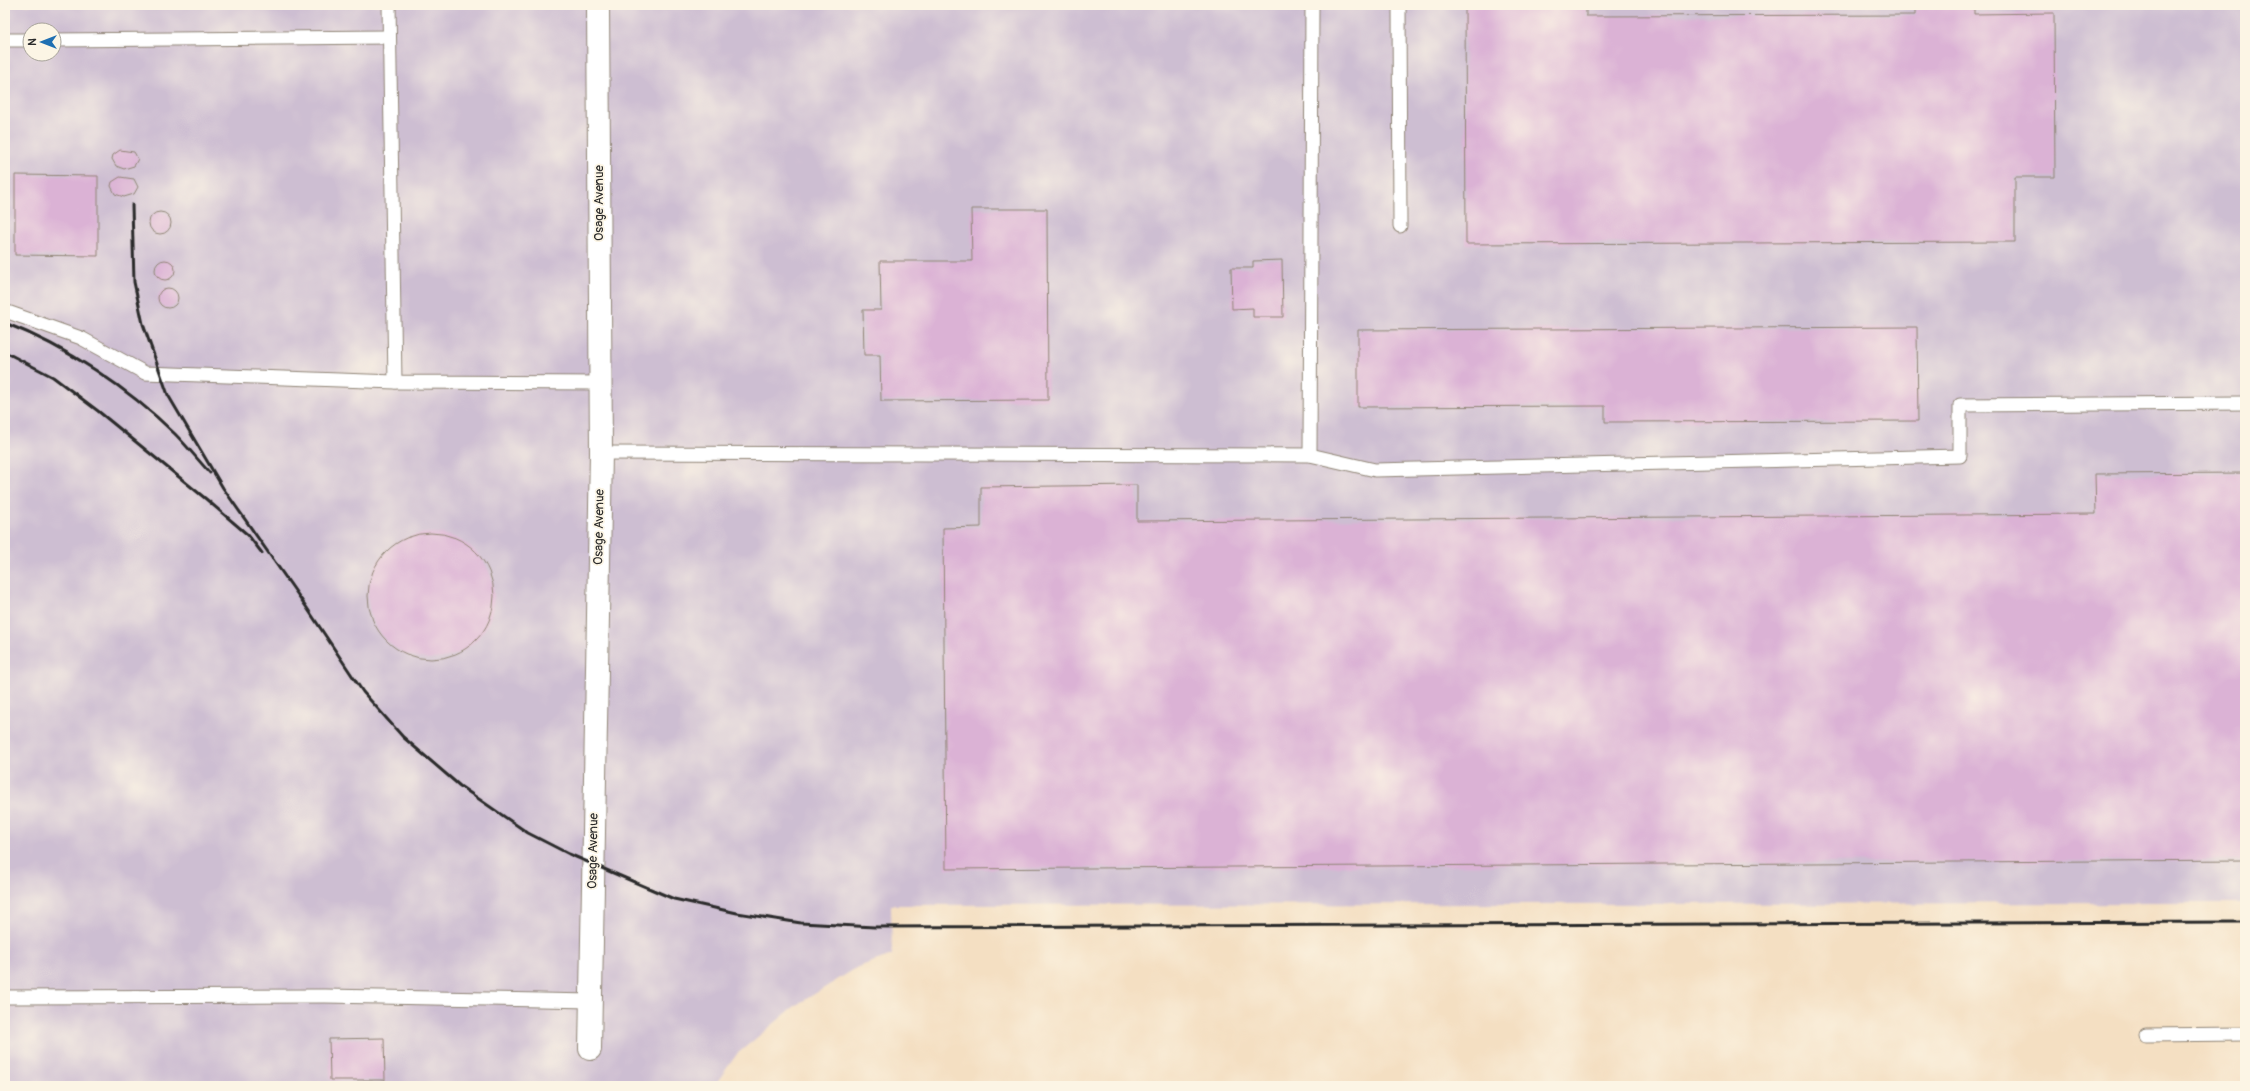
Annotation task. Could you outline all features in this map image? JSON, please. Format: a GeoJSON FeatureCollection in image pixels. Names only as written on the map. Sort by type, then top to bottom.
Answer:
{"type":"FeatureCollection","features":[{"type":"Feature","properties":{"kind":"street","name":"Osage Avenue"},"geometry":{"type":"LineString","coordinates":[[590,1049],[601,453],[598,5]]}},
{"type":"Feature","properties":{"kind":"lane"},"geometry":{"type":"LineString","coordinates":[[389,5],[395,382]]}},
{"type":"Feature","properties":{"kind":"lane"},"geometry":{"type":"LineString","coordinates":[[1310,455],[1312,5]]}},
{"type":"Feature","properties":{"kind":"lane"},"geometry":{"type":"LineString","coordinates":[[1399,5],[1400,226]]}},
{"type":"Feature","properties":{"kind":"lane"},"geometry":{"type":"LineString","coordinates":[[62,40],[389,37]]}},
{"type":"Feature","properties":{"kind":"lane"},"geometry":{"type":"LineString","coordinates":[[5,40],[22,40]]}},
{"type":"Feature","properties":{"kind":"lane"},"geometry":{"type":"LineString","coordinates":[[5,310],[81,338],[145,373],[395,382],[601,383]]}},
{"type":"Feature","properties":{"kind":"lane"},"geometry":{"type":"LineString","coordinates":[[601,453],[1310,455],[1374,470],[1960,456],[1960,405],[2245,403]]}},
{"type":"Feature","properties":{"kind":"lane"},"geometry":{"type":"LineString","coordinates":[[5,997],[325,996],[591,1000]]}},
{"type":"Feature","properties":{"kind":"lane"},"geometry":{"type":"LineString","coordinates":[[2146,1035],[2245,1034]]}},
{"type":"Feature","properties":{"kind":"shaded area"},"geometry":{"type":"Polygon","coordinates":[[[5,5],[2245,5],[2245,903],[891,905],[892,955],[858,967],[795,1006],[737,1054],[714,1086],[5,1086],[5,5]]]}},
{"type":"Feature","properties":{"kind":"building"},"geometry":{"type":"Polygon","coordinates":[[[1465,5],[1586,5],[1586,16],[1915,15],[1915,5],[1974,5],[1974,14],[2054,13],[2055,177],[2015,177],[2015,242],[1466,244],[1465,5]]]}},
{"type":"Feature","properties":{"kind":"building"},"geometry":{"type":"Polygon","coordinates":[[[120,150],[134,152],[138,159],[134,166],[124,169],[116,166],[112,159],[113,155],[120,150]]]}},
{"type":"Feature","properties":{"kind":"building"},"geometry":{"type":"Polygon","coordinates":[[[15,175],[98,176],[98,256],[15,255],[15,175]]]}},
{"type":"Feature","properties":{"kind":"building"},"geometry":{"type":"Polygon","coordinates":[[[120,177],[134,179],[138,187],[134,194],[124,197],[115,194],[111,186],[112,182],[120,177]]]}},
{"type":"Feature","properties":{"kind":"building"},"geometry":{"type":"Polygon","coordinates":[[[971,209],[1047,209],[1048,400],[881,401],[880,355],[864,355],[863,310],[881,310],[880,261],[972,261],[971,209]]]}},
{"type":"Feature","properties":{"kind":"building"},"geometry":{"type":"Polygon","coordinates":[[[160,212],[168,215],[171,223],[168,231],[160,234],[152,231],[149,223],[152,215],[160,212]]]}},
{"type":"Feature","properties":{"kind":"building"},"geometry":{"type":"Polygon","coordinates":[[[161,260],[169,260],[175,266],[175,274],[169,280],[161,280],[155,274],[155,266],[161,260]]]}},
{"type":"Feature","properties":{"kind":"building"},"geometry":{"type":"Polygon","coordinates":[[[1282,260],[1283,317],[1253,317],[1253,308],[1232,309],[1231,268],[1253,268],[1253,261],[1282,260]]]}},
{"type":"Feature","properties":{"kind":"building"},"geometry":{"type":"Polygon","coordinates":[[[168,288],[175,291],[178,298],[175,305],[168,308],[161,305],[158,298],[161,291],[168,288]]]}},
{"type":"Feature","properties":{"kind":"building"},"geometry":{"type":"Polygon","coordinates":[[[1917,327],[1918,421],[1605,422],[1605,406],[1358,407],[1358,330],[1917,327]]]}},
{"type":"Feature","properties":{"kind":"building"},"geometry":{"type":"Polygon","coordinates":[[[2245,473],[2245,860],[946,869],[943,528],[981,527],[981,487],[1137,485],[1137,521],[2096,514],[2095,474],[2245,473]]]}},
{"type":"Feature","properties":{"kind":"building"},"geometry":{"type":"Polygon","coordinates":[[[431,533],[455,538],[466,544],[479,556],[489,572],[494,596],[489,620],[483,631],[471,644],[455,654],[431,659],[407,654],[396,648],[383,636],[373,620],[368,596],[373,572],[379,561],[391,548],[407,538],[431,533]]]}},
{"type":"Feature","properties":{"kind":"building"},"geometry":{"type":"Polygon","coordinates":[[[384,1038],[385,1080],[330,1080],[329,1039],[384,1038]]]}},
{"type":"Feature","properties":{"kind":"railway"},"geometry":{"type":"LineString","coordinates":[[132,205],[134,282],[143,324],[168,395],[223,488],[305,605],[363,692],[403,737],[460,786],[528,833],[569,854],[674,899],[737,913],[801,923],[874,927],[2245,922]]}},
{"type":"Feature","properties":{"kind":"railway"},"geometry":{"type":"LineString","coordinates":[[5,323],[51,344],[96,370],[117,385],[157,417],[175,434],[210,473]]}},
{"type":"Feature","properties":{"kind":"railway"},"geometry":{"type":"LineString","coordinates":[[5,352],[53,377],[98,411],[248,535],[262,553]]}}]}
